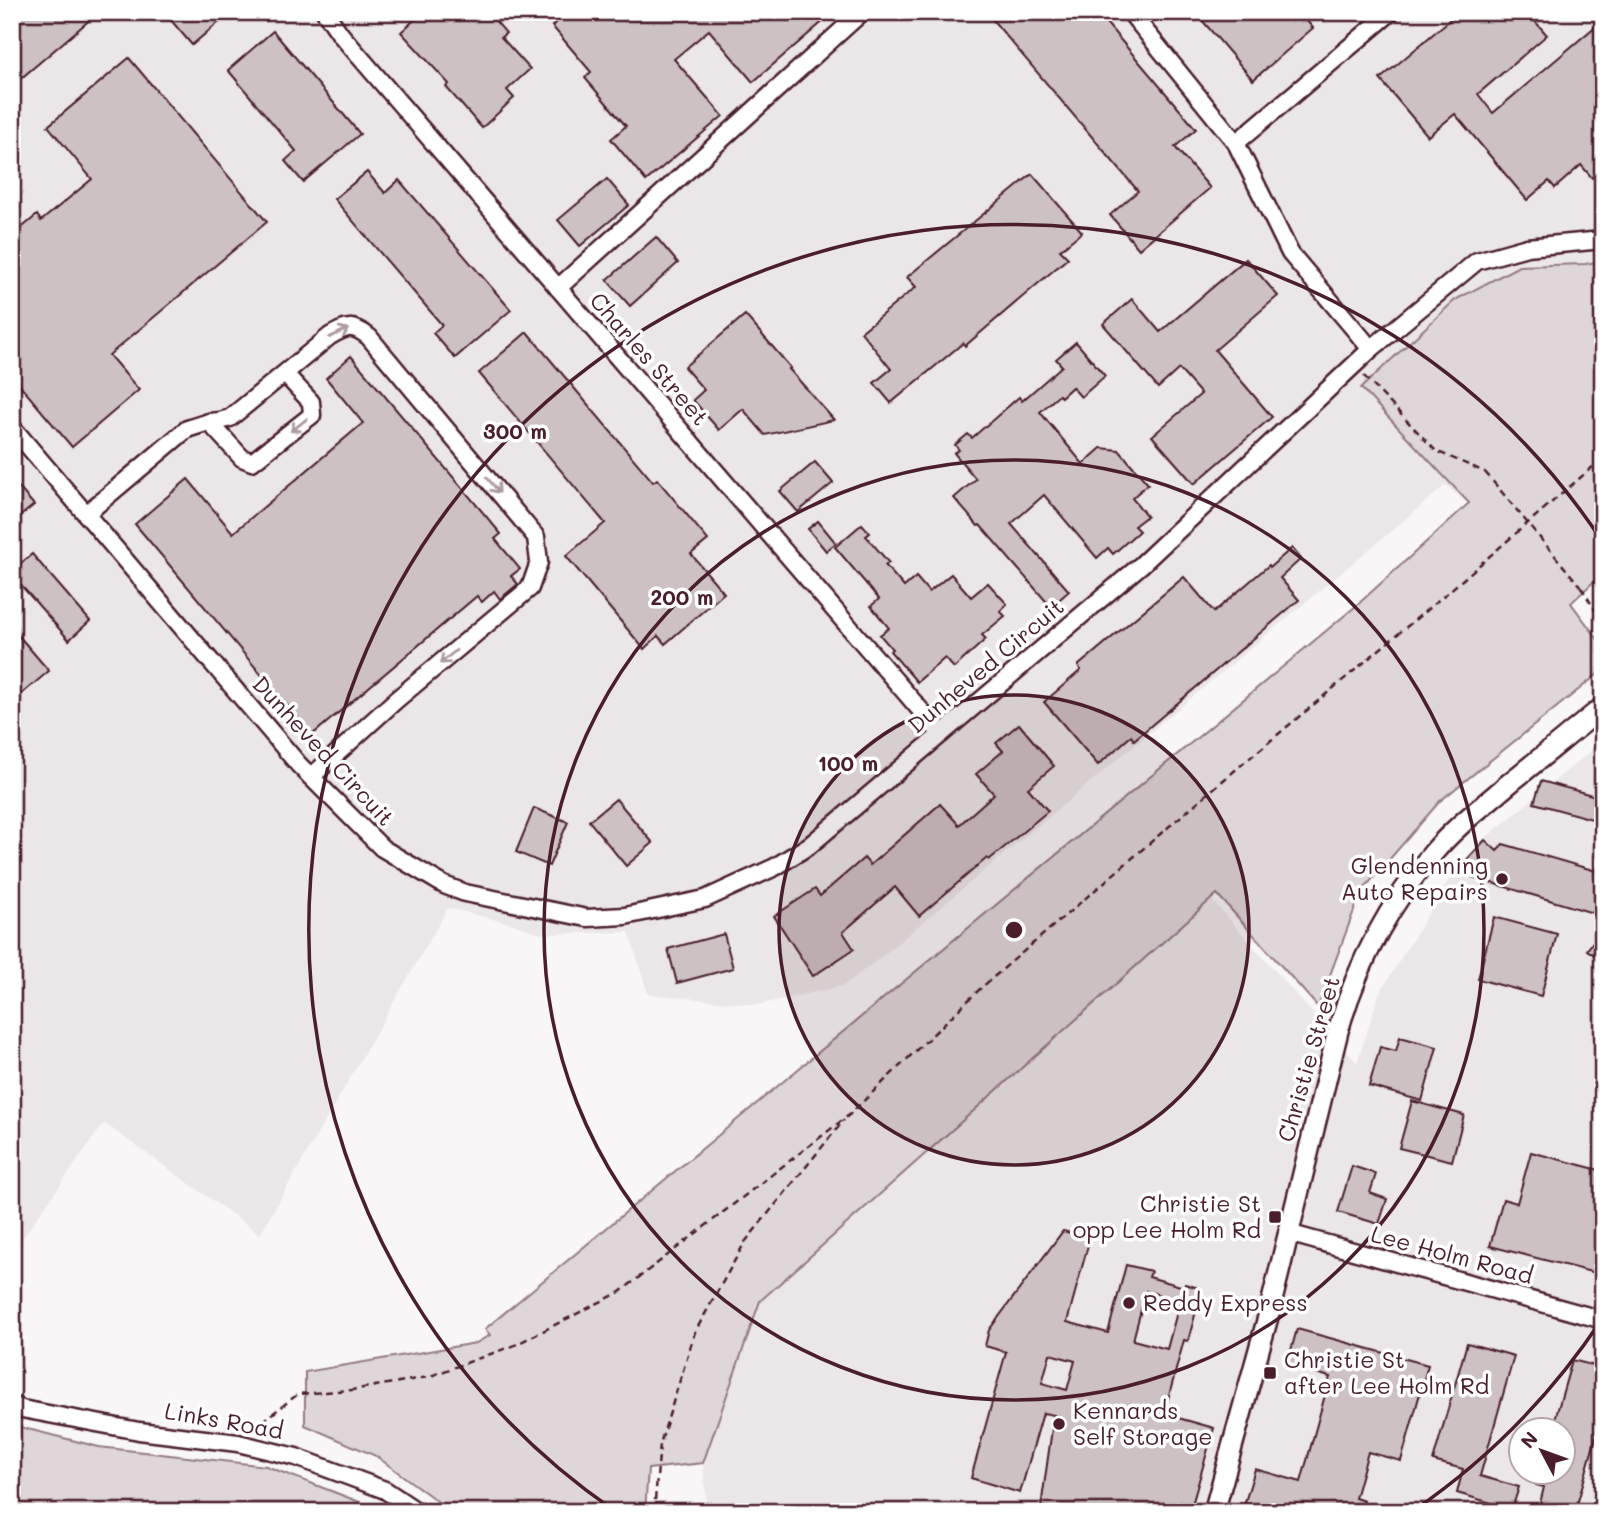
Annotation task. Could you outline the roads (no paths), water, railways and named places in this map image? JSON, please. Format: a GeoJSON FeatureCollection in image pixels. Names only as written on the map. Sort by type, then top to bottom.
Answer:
{"type":"FeatureCollection","features":[{"type":"Feature","properties":{"kind":"main road","name":"Christie Street"},"geometry":{"type":"LineString","coordinates":[[1214,1512],[1265,1329],[1344,1008],[1365,956],[1386,919],[1434,852],[1503,789],[1603,707]]}},
{"type":"Feature","properties":{"kind":"street","name":"Charles Street"},"geometry":{"type":"LineString","coordinates":[[325,12],[341,36],[941,734]]}},
{"type":"Feature","properties":{"kind":"street"},"geometry":{"type":"LineString","coordinates":[[558,288],[862,12]]}},
{"type":"Feature","properties":{"kind":"street"},"geometry":{"type":"LineString","coordinates":[[1130,12],[1236,143],[1290,253],[1371,349]]}},
{"type":"Feature","properties":{"kind":"street"},"geometry":{"type":"LineString","coordinates":[[1236,143],[1391,12]]}},
{"type":"Feature","properties":{"kind":"street","name":"Dunheved Circuit"},"geometry":{"type":"LineString","coordinates":[[12,427],[299,765],[382,848],[444,885],[465,893],[587,918],[625,916],[705,899],[775,867],[810,845],[1141,565],[1371,349],[1477,261],[1527,247],[1603,240]]}},
{"type":"Feature","properties":{"kind":"street"},"geometry":{"type":"LineString","coordinates":[[86,514],[187,429],[230,418],[330,336],[345,328],[357,328],[369,337],[536,537],[539,562],[530,588],[396,700],[311,778]]}},
{"type":"Feature","properties":{"kind":"street"},"geometry":{"type":"LineString","coordinates":[[209,422],[242,458],[252,462],[312,415],[311,402],[285,374]]}},
{"type":"Feature","properties":{"kind":"street","name":"Lee Holm Road"},"geometry":{"type":"LineString","coordinates":[[1289,1233],[1603,1320]]}},
{"type":"Feature","properties":{"kind":"street","name":"Links Road"},"geometry":{"type":"LineString","coordinates":[[12,1405],[139,1430],[238,1443],[296,1457],[384,1490],[418,1512]]}},
{"type":"Feature","properties":{"kind":"place","name":"Glendenning Auto Repairs"},"geometry":{"type":"Point","coordinates":[1502,879]}},
{"type":"Feature","properties":{"kind":"place","name":"Christie St opp Lee Holm Rd"},"geometry":{"type":"Point","coordinates":[1275,1217]}},
{"type":"Feature","properties":{"kind":"place","name":"Reddy Express"},"geometry":{"type":"Point","coordinates":[1129,1303]}},
{"type":"Feature","properties":{"kind":"place","name":"Christie St after Lee Holm Rd"},"geometry":{"type":"Point","coordinates":[1270,1373]}},
{"type":"Feature","properties":{"kind":"place","name":"Kennards Self Storage"},"geometry":{"type":"Point","coordinates":[1059,1424]}}]}
